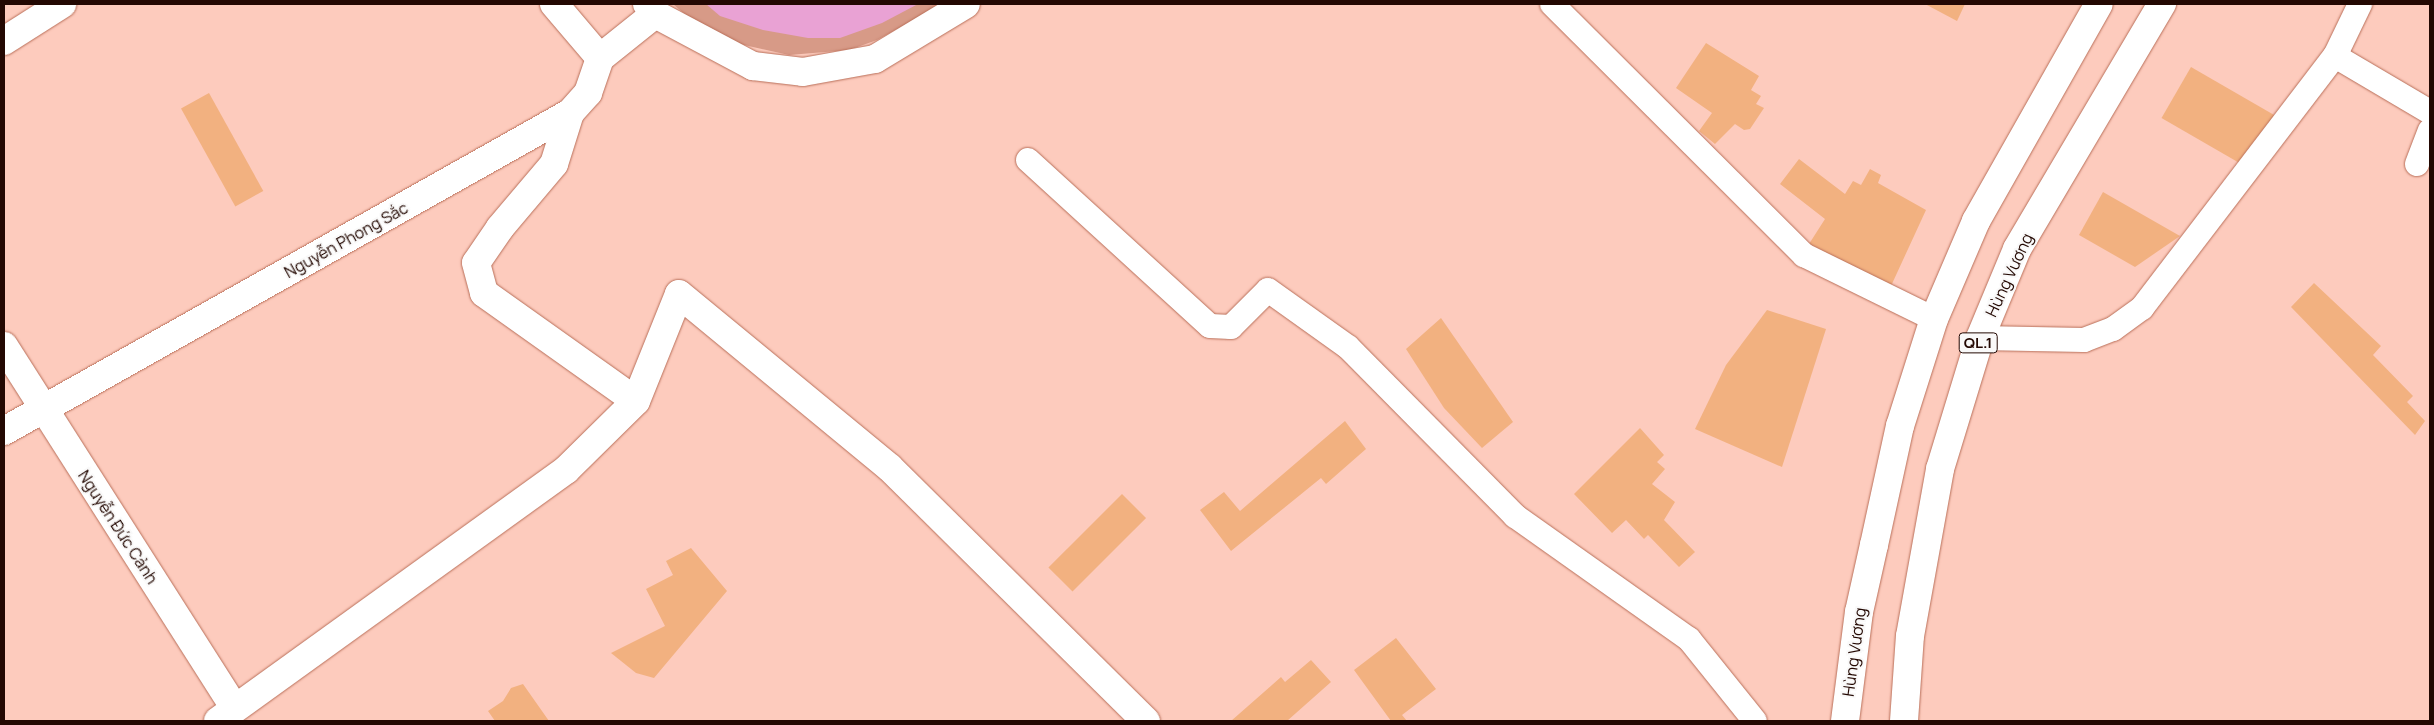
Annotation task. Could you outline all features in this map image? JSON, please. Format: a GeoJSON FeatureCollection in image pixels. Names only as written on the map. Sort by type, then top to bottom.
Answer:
{"type":"FeatureCollection","features":[{"type":"Feature","properties":{"kind":"main road"},"geometry":{"type":"LineString","coordinates":[[4,41],[62,4]]}},
{"type":"Feature","properties":{"kind":"main road"},"geometry":{"type":"LineString","coordinates":[[554,4],[600,58],[651,9],[753,66],[803,72],[875,59],[966,4]]}},
{"type":"Feature","properties":{"kind":"main road","name":"Hùng Vương"},"geometry":{"type":"LineString","coordinates":[[1845,721],[1859,612],[1900,426],[1934,319],[1976,222],[2099,4]]}},
{"type":"Feature","properties":{"kind":"main road","name":"Hùng Vương"},"geometry":{"type":"LineString","coordinates":[[1904,721],[1910,636],[1940,469],[1980,338],[2017,250],[2162,4]]}},
{"type":"Feature","properties":{"kind":"main road","name":"Nguyễn Phong Sắc"},"geometry":{"type":"LineString","coordinates":[[4,431],[41,408],[570,113],[588,93],[600,58]]}},
{"type":"Feature","properties":{"kind":"main road"},"geometry":{"type":"LineString","coordinates":[[570,113],[554,164],[500,228],[476,263],[484,293],[636,401]]}},
{"type":"Feature","properties":{"kind":"main road"},"geometry":{"type":"LineString","coordinates":[[226,714],[566,470],[636,401],[679,294],[890,468],[1146,721]]}},
{"type":"Feature","properties":{"kind":"main road","name":"Nguyễn Đức Cảnh"},"geometry":{"type":"LineString","coordinates":[[4,346],[226,714]]}},
{"type":"Feature","properties":{"kind":"lane"},"geometry":{"type":"LineString","coordinates":[[1552,4],[1804,254],[1934,319]]}},
{"type":"Feature","properties":{"kind":"lane"},"geometry":{"type":"LineString","coordinates":[[1980,338],[2084,340],[2112,329],[2142,308],[2334,56],[2360,4]]}},
{"type":"Feature","properties":{"kind":"lane"},"geometry":{"type":"LineString","coordinates":[[2334,56],[2430,112]]}},
{"type":"Feature","properties":{"kind":"lane"},"geometry":{"type":"LineString","coordinates":[[2416,164],[2430,130]]}},
{"type":"Feature","properties":{"kind":"lane"},"geometry":{"type":"LineString","coordinates":[[1028,160],[1210,326],[1231,326],[1268,290],[1348,347],[1515,516],[1689,639],[1755,721]]}},
{"type":"Feature","properties":{"kind":"shaded area"},"geometry":{"type":"Polygon","coordinates":[[[673,4],[943,4],[877,40],[849,50],[789,55],[731,42],[703,30],[673,4]]]}},
{"type":"Feature","properties":{"kind":"shaded area"},"geometry":{"type":"Polygon","coordinates":[[[706,4],[918,4],[882,23],[840,38],[808,38],[763,30],[720,16],[706,4]]]}},
{"type":"Feature","properties":{"kind":"building"},"geometry":{"type":"Polygon","coordinates":[[[1925,4],[1965,4],[1957,21],[1925,4]]]}},
{"type":"Feature","properties":{"kind":"building"},"geometry":{"type":"Polygon","coordinates":[[[1706,43],[1759,76],[1751,90],[1761,96],[1756,104],[1764,108],[1750,129],[1744,130],[1735,124],[1715,144],[1699,131],[1712,113],[1676,88],[1706,43]]]}},
{"type":"Feature","properties":{"kind":"building"},"geometry":{"type":"Polygon","coordinates":[[[2191,67],[2285,121],[2255,172],[2162,118],[2191,67]]]}},
{"type":"Feature","properties":{"kind":"building"},"geometry":{"type":"Polygon","coordinates":[[[209,93],[263,191],[235,206],[181,109],[209,93]]]}},
{"type":"Feature","properties":{"kind":"building"},"geometry":{"type":"Polygon","coordinates":[[[1799,159],[1845,194],[1853,181],[1861,185],[1870,169],[1881,175],[1878,183],[1926,210],[1891,286],[1809,244],[1825,219],[1780,184],[1799,159]]]}},
{"type":"Feature","properties":{"kind":"building"},"geometry":{"type":"Polygon","coordinates":[[[2103,192],[2180,236],[2135,267],[2079,235],[2103,192]]]}},
{"type":"Feature","properties":{"kind":"building"},"geometry":{"type":"Polygon","coordinates":[[[2314,283],[2381,346],[2373,355],[2413,396],[2407,402],[2425,421],[2415,435],[2291,307],[2314,283]]]}},
{"type":"Feature","properties":{"kind":"building"},"geometry":{"type":"Polygon","coordinates":[[[1767,310],[1826,329],[1782,467],[1695,429],[1726,365],[1767,310]]]}},
{"type":"Feature","properties":{"kind":"building"},"geometry":{"type":"Polygon","coordinates":[[[1441,318],[1513,422],[1482,448],[1444,408],[1406,349],[1441,318]]]}},
{"type":"Feature","properties":{"kind":"building"},"geometry":{"type":"Polygon","coordinates":[[[1345,421],[1366,449],[1326,484],[1321,478],[1231,551],[1200,510],[1224,492],[1240,511],[1345,421]]]}},
{"type":"Feature","properties":{"kind":"building"},"geometry":{"type":"Polygon","coordinates":[[[1640,428],[1664,455],[1657,462],[1665,469],[1652,484],[1675,502],[1664,520],[1695,552],[1679,567],[1648,535],[1644,539],[1626,520],[1612,533],[1574,494],[1640,428]]]}},
{"type":"Feature","properties":{"kind":"building"},"geometry":{"type":"Polygon","coordinates":[[[1122,494],[1146,518],[1073,592],[1048,568],[1122,494]]]}},
{"type":"Feature","properties":{"kind":"building"},"geometry":{"type":"Polygon","coordinates":[[[691,548],[727,591],[654,678],[636,673],[611,653],[665,626],[646,589],[673,575],[666,561],[691,548]]]}},
{"type":"Feature","properties":{"kind":"building"},"geometry":{"type":"Polygon","coordinates":[[[1396,638],[1436,689],[1402,715],[1407,721],[1391,721],[1354,670],[1396,638]]]}},
{"type":"Feature","properties":{"kind":"building"},"geometry":{"type":"Polygon","coordinates":[[[1311,660],[1331,682],[1287,721],[1231,721],[1281,677],[1285,682],[1311,660]]]}},
{"type":"Feature","properties":{"kind":"building"},"geometry":{"type":"Polygon","coordinates":[[[523,684],[549,721],[495,721],[488,711],[503,701],[511,688],[523,684]]]}}]}
